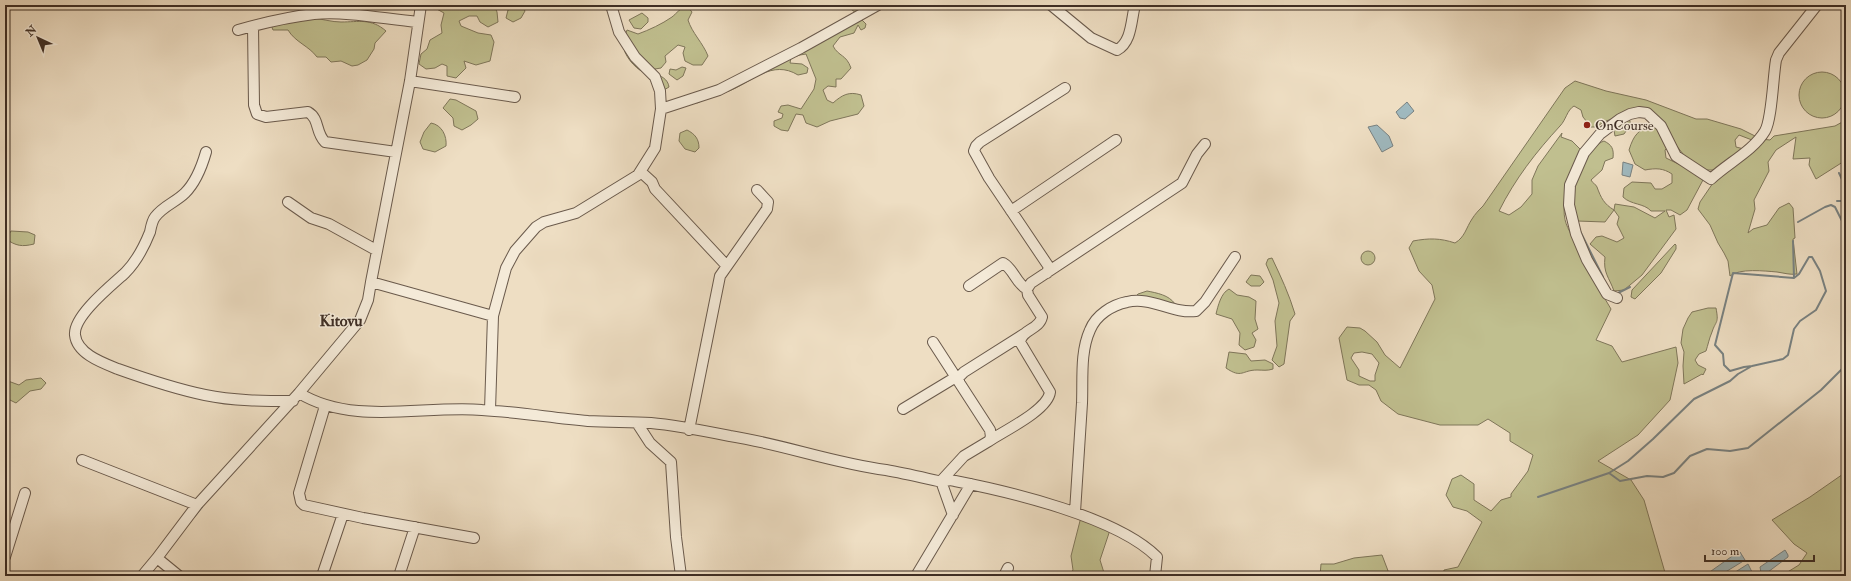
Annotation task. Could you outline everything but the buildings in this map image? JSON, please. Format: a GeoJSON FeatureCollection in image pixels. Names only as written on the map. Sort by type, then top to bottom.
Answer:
{"type":"FeatureCollection","features":[{"type":"Feature","properties":{"kind":"street"},"geometry":{"type":"LineString","coordinates":[[142,576],[158,558],[197,505],[296,397],[360,320],[368,300],[376,250],[410,81],[421,5]]}},
{"type":"Feature","properties":{"kind":"street"},"geometry":{"type":"LineString","coordinates":[[490,410],[493,316],[506,268],[515,251],[536,227],[544,222],[576,213],[589,207],[630,181],[641,172],[655,148],[661,109],[660,91],[655,77],[635,57],[619,32],[611,5]]}},
{"type":"Feature","properties":{"kind":"street"},"geometry":{"type":"LineString","coordinates":[[661,109],[719,90],[801,48],[878,5]]}},
{"type":"Feature","properties":{"kind":"street"},"geometry":{"type":"LineString","coordinates":[[1051,5],[1091,38],[1117,50],[1127,41],[1135,5]]}},
{"type":"Feature","properties":{"kind":"street"},"geometry":{"type":"LineString","coordinates":[[1617,298],[1606,294],[1587,260],[1576,234],[1569,205],[1570,185],[1584,153],[1600,134],[1620,119],[1638,112],[1647,113],[1662,126],[1676,156],[1711,179],[1743,153],[1765,130],[1776,60],[1779,53],[1817,5]]}},
{"type":"Feature","properties":{"kind":"street"},"geometry":{"type":"LineString","coordinates":[[238,30],[314,14],[344,15],[418,22]]}},
{"type":"Feature","properties":{"kind":"street"},"geometry":{"type":"LineString","coordinates":[[253,26],[254,105],[257,114],[266,117],[308,112],[313,115],[316,120],[320,136],[325,142],[396,152]]}},
{"type":"Feature","properties":{"kind":"street"},"geometry":{"type":"LineString","coordinates":[[410,81],[515,97]]}},
{"type":"Feature","properties":{"kind":"street"},"geometry":{"type":"LineString","coordinates":[[1047,272],[1049,267],[1011,211],[974,151],[976,146],[1065,88]]}},
{"type":"Feature","properties":{"kind":"street"},"geometry":{"type":"LineString","coordinates":[[1011,211],[1116,140]]}},
{"type":"Feature","properties":{"kind":"street"},"geometry":{"type":"LineString","coordinates":[[903,409],[957,379],[964,372],[1037,326],[1042,317],[1028,295],[1027,289],[1031,283],[1182,183],[1197,154],[1205,144]]}},
{"type":"Feature","properties":{"kind":"street"},"geometry":{"type":"LineString","coordinates":[[206,152],[201,168],[186,192],[159,212],[154,219],[142,252],[134,262],[90,305],[77,326],[74,334],[77,343],[82,350],[101,362],[139,377],[180,389],[213,396],[265,401],[296,397],[325,406],[384,412],[457,409],[490,410],[588,421],[652,423],[763,442],[844,462],[902,472],[941,481],[951,480],[972,484],[1041,501],[1075,512],[1116,530],[1148,549],[1157,559],[1155,576]]}},
{"type":"Feature","properties":{"kind":"street"},"geometry":{"type":"LineString","coordinates":[[641,172],[652,182],[655,189],[726,265]]}},
{"type":"Feature","properties":{"kind":"street"},"geometry":{"type":"LineString","coordinates":[[689,430],[720,276],[726,265],[767,209],[768,202],[757,190]]}},
{"type":"Feature","properties":{"kind":"street"},"geometry":{"type":"LineString","coordinates":[[288,202],[311,218],[329,224],[376,250]]}},
{"type":"Feature","properties":{"kind":"street"},"geometry":{"type":"LineString","coordinates":[[1075,512],[1084,357],[1090,330],[1103,313],[1115,305],[1128,301],[1146,300],[1179,310],[1196,311],[1205,302],[1235,257]]}},
{"type":"Feature","properties":{"kind":"street"},"geometry":{"type":"LineString","coordinates":[[969,286],[1004,263],[1009,266],[1022,287],[1027,289]]}},
{"type":"Feature","properties":{"kind":"street"},"geometry":{"type":"LineString","coordinates":[[371,282],[493,316]]}},
{"type":"Feature","properties":{"kind":"street"},"geometry":{"type":"LineString","coordinates":[[941,481],[964,456],[1037,410],[1050,397],[1050,392],[1020,342],[1024,334]]}},
{"type":"Feature","properties":{"kind":"street"},"geometry":{"type":"LineString","coordinates":[[933,342],[990,430],[991,437],[988,441]]}},
{"type":"Feature","properties":{"kind":"street"},"geometry":{"type":"LineString","coordinates":[[325,406],[301,482],[299,498],[304,505],[414,528],[474,538]]}},
{"type":"Feature","properties":{"kind":"street"},"geometry":{"type":"LineString","coordinates":[[637,423],[650,443],[671,462],[676,537],[682,576]]}},
{"type":"Feature","properties":{"kind":"street"},"geometry":{"type":"LineString","coordinates":[[82,460],[197,505]]}},
{"type":"Feature","properties":{"kind":"street"},"geometry":{"type":"LineString","coordinates":[[941,481],[953,515]]}},
{"type":"Feature","properties":{"kind":"street"},"geometry":{"type":"LineString","coordinates":[[916,576],[972,484]]}},
{"type":"Feature","properties":{"kind":"street"},"geometry":{"type":"LineString","coordinates":[[5,557],[24,493]]}},
{"type":"Feature","properties":{"kind":"street"},"geometry":{"type":"LineString","coordinates":[[322,576],[344,514]]}},
{"type":"Feature","properties":{"kind":"street"},"geometry":{"type":"LineString","coordinates":[[399,576],[414,528]]}},
{"type":"Feature","properties":{"kind":"street"},"geometry":{"type":"LineString","coordinates":[[158,558],[179,576]]}},
{"type":"Feature","properties":{"kind":"shaded area"},"geometry":{"type":"Polygon","coordinates":[[[435,5],[494,5],[497,12],[498,22],[488,27],[480,22],[477,16],[469,16],[459,21],[461,26],[478,33],[491,35],[494,42],[490,61],[476,65],[464,61],[466,68],[456,78],[447,76],[447,66],[442,64],[435,68],[426,69],[419,64],[421,54],[427,49],[430,40],[442,33],[441,25],[444,13],[433,7],[435,5]]]}},
{"type":"Feature","properties":{"kind":"shaded area"},"geometry":{"type":"Polygon","coordinates":[[[519,5],[523,7],[525,11],[521,18],[513,22],[506,18],[508,10],[519,5]]]}},
{"type":"Feature","properties":{"kind":"shaded area"},"geometry":{"type":"Polygon","coordinates":[[[853,5],[874,5],[857,14],[851,9],[853,5]]]}},
{"type":"Feature","properties":{"kind":"shaded area"},"geometry":{"type":"Polygon","coordinates":[[[1060,5],[1083,5],[1076,9],[1062,8],[1060,5]]]}},
{"type":"Feature","properties":{"kind":"shaded area"},"geometry":{"type":"Polygon","coordinates":[[[687,6],[692,12],[688,20],[690,25],[708,56],[702,65],[693,65],[685,61],[683,53],[685,47],[678,45],[665,56],[666,62],[661,68],[655,69],[654,73],[664,78],[668,84],[669,87],[664,90],[653,85],[647,73],[636,67],[630,60],[623,47],[625,37],[627,30],[638,34],[664,22],[680,9],[687,6]]]}},
{"type":"Feature","properties":{"kind":"shaded area"},"geometry":{"type":"Polygon","coordinates":[[[642,13],[648,18],[648,22],[641,29],[634,28],[629,20],[642,13]]]}},
{"type":"Feature","properties":{"kind":"shaded area"},"geometry":{"type":"Polygon","coordinates":[[[313,18],[338,22],[370,22],[386,31],[375,43],[374,49],[367,60],[358,65],[352,66],[341,61],[331,62],[326,57],[317,57],[294,38],[288,30],[273,30],[271,25],[313,18]]]}},
{"type":"Feature","properties":{"kind":"shaded area"},"geometry":{"type":"Polygon","coordinates":[[[852,19],[862,20],[866,24],[865,28],[861,30],[858,25],[854,33],[840,37],[833,46],[835,50],[847,60],[851,68],[841,79],[836,79],[836,87],[828,86],[823,90],[827,100],[833,103],[846,94],[853,93],[861,95],[864,106],[858,114],[830,121],[817,127],[806,123],[803,115],[796,114],[788,131],[781,130],[774,126],[774,121],[782,118],[783,114],[778,112],[781,106],[788,105],[801,109],[814,89],[816,79],[806,54],[791,58],[790,63],[802,64],[808,68],[807,73],[798,75],[779,69],[762,74],[738,87],[697,103],[688,98],[739,76],[852,19]]]}},
{"type":"Feature","properties":{"kind":"shaded area"},"geometry":{"type":"Polygon","coordinates":[[[682,67],[686,68],[683,76],[677,80],[669,74],[670,69],[676,70],[682,67]]]}},
{"type":"Feature","properties":{"kind":"shaded area"},"geometry":{"type":"Polygon","coordinates":[[[1827,72],[1839,78],[1844,86],[1844,104],[1839,112],[1831,117],[1817,118],[1805,112],[1800,104],[1799,90],[1805,78],[1813,73],[1827,72]]]}},
{"type":"Feature","properties":{"kind":"shaded area"},"geometry":{"type":"Polygon","coordinates":[[[1575,81],[1606,91],[1646,100],[1696,119],[1707,119],[1741,129],[1761,139],[1770,140],[1774,136],[1835,126],[1846,120],[1846,160],[1816,179],[1809,165],[1810,158],[1793,159],[1796,137],[1776,150],[1768,162],[1769,171],[1754,200],[1755,209],[1748,233],[1753,229],[1767,225],[1779,208],[1789,203],[1793,208],[1795,238],[1793,239],[1797,274],[1746,271],[1734,273],[1730,276],[1728,261],[1710,225],[1698,209],[1700,202],[1713,183],[1715,170],[1705,170],[1687,159],[1649,111],[1614,118],[1597,127],[1591,127],[1583,117],[1581,110],[1574,106],[1572,108],[1562,124],[1534,156],[1519,177],[1499,211],[1509,215],[1521,207],[1532,194],[1532,180],[1538,166],[1562,133],[1561,137],[1572,141],[1581,150],[1570,179],[1564,201],[1565,220],[1588,269],[1611,309],[1596,340],[1612,346],[1622,362],[1676,347],[1678,363],[1670,400],[1638,435],[1598,461],[1631,480],[1644,500],[1666,576],[1443,576],[1444,570],[1458,567],[1482,522],[1467,511],[1453,507],[1446,495],[1452,479],[1461,475],[1474,484],[1474,500],[1491,511],[1501,500],[1511,497],[1511,494],[1528,471],[1533,455],[1510,441],[1510,433],[1488,419],[1478,425],[1440,425],[1398,414],[1381,401],[1376,390],[1369,385],[1359,385],[1347,380],[1339,338],[1347,327],[1360,328],[1377,342],[1385,355],[1400,368],[1435,299],[1432,285],[1419,271],[1409,248],[1413,241],[1434,239],[1455,243],[1461,238],[1473,217],[1483,206],[1565,88],[1575,81]],[[1739,135],[1735,140],[1736,147],[1744,149],[1752,140],[1739,135]],[[1362,352],[1354,353],[1351,358],[1359,370],[1359,376],[1370,381],[1375,381],[1375,375],[1379,363],[1372,354],[1362,352]]]}},
{"type":"Feature","properties":{"kind":"shaded area"},"geometry":{"type":"Polygon","coordinates":[[[450,99],[456,100],[476,111],[478,119],[462,130],[454,126],[453,118],[443,108],[450,99]]]}},
{"type":"Feature","properties":{"kind":"shaded area"},"geometry":{"type":"Polygon","coordinates":[[[1629,119],[1631,124],[1624,134],[1615,136],[1614,130],[1619,124],[1629,119]]]}},
{"type":"Feature","properties":{"kind":"shaded area"},"geometry":{"type":"Polygon","coordinates":[[[431,123],[435,124],[441,129],[446,138],[446,146],[435,152],[423,149],[420,142],[424,132],[431,123]]]}},
{"type":"Feature","properties":{"kind":"shaded area"},"geometry":{"type":"Polygon","coordinates":[[[1653,123],[1669,146],[1665,150],[1666,158],[1697,173],[1703,180],[1687,210],[1680,215],[1671,210],[1666,210],[1669,217],[1674,215],[1676,229],[1642,275],[1624,290],[1614,291],[1606,271],[1605,257],[1590,244],[1596,237],[1602,236],[1617,242],[1624,238],[1617,224],[1619,217],[1614,210],[1615,204],[1634,207],[1655,218],[1665,211],[1651,211],[1648,208],[1626,200],[1623,197],[1624,188],[1632,182],[1651,183],[1655,189],[1662,189],[1672,183],[1672,174],[1669,172],[1659,169],[1645,170],[1635,164],[1629,150],[1637,134],[1653,123]]]}},
{"type":"Feature","properties":{"kind":"shaded area"},"geometry":{"type":"Polygon","coordinates":[[[687,130],[697,139],[699,148],[695,152],[685,149],[679,141],[680,133],[687,130]]]}},
{"type":"Feature","properties":{"kind":"shaded area"},"geometry":{"type":"Polygon","coordinates":[[[1604,141],[1612,148],[1613,158],[1605,161],[1602,170],[1591,180],[1597,186],[1603,200],[1614,210],[1605,222],[1577,221],[1572,200],[1573,187],[1583,163],[1593,149],[1604,141]]]}},
{"type":"Feature","properties":{"kind":"shaded area"},"geometry":{"type":"Polygon","coordinates":[[[11,231],[28,232],[35,235],[34,244],[19,245],[6,239],[11,231]]]}},
{"type":"Feature","properties":{"kind":"shaded area"},"geometry":{"type":"Polygon","coordinates":[[[1675,244],[1676,249],[1661,273],[1635,299],[1631,297],[1632,290],[1675,244]]]}},
{"type":"Feature","properties":{"kind":"shaded area"},"geometry":{"type":"Polygon","coordinates":[[[1365,251],[1371,251],[1375,255],[1375,261],[1371,265],[1365,265],[1361,261],[1361,255],[1365,251]]]}},
{"type":"Feature","properties":{"kind":"shaded area"},"geometry":{"type":"Polygon","coordinates":[[[1272,258],[1282,279],[1295,314],[1290,321],[1284,364],[1279,367],[1272,360],[1277,346],[1275,321],[1279,303],[1273,280],[1266,264],[1268,259],[1272,258]]]}},
{"type":"Feature","properties":{"kind":"shaded area"},"geometry":{"type":"Polygon","coordinates":[[[1251,275],[1260,276],[1264,282],[1260,286],[1251,286],[1246,282],[1251,275]]]}},
{"type":"Feature","properties":{"kind":"shaded area"},"geometry":{"type":"Polygon","coordinates":[[[1229,289],[1237,295],[1249,297],[1256,301],[1255,319],[1258,329],[1252,333],[1256,340],[1254,347],[1245,350],[1239,345],[1240,333],[1232,319],[1216,314],[1224,293],[1229,289]]]}},
{"type":"Feature","properties":{"kind":"shaded area"},"geometry":{"type":"Polygon","coordinates":[[[1147,291],[1166,296],[1175,304],[1135,297],[1138,294],[1147,291]]]}},
{"type":"Feature","properties":{"kind":"shaded area"},"geometry":{"type":"Polygon","coordinates":[[[1708,308],[1716,308],[1717,322],[1706,351],[1699,354],[1695,360],[1698,365],[1706,369],[1703,375],[1702,374],[1684,384],[1684,352],[1681,343],[1683,329],[1692,312],[1708,308]]]}},
{"type":"Feature","properties":{"kind":"shaded area"},"geometry":{"type":"Polygon","coordinates":[[[1229,352],[1246,354],[1251,361],[1265,360],[1273,364],[1273,369],[1252,370],[1242,373],[1235,373],[1226,368],[1229,352]]]}},
{"type":"Feature","properties":{"kind":"shaded area"},"geometry":{"type":"Polygon","coordinates":[[[41,378],[46,383],[41,389],[30,391],[16,403],[8,399],[5,394],[5,384],[8,381],[19,385],[26,380],[41,378]]]}},
{"type":"Feature","properties":{"kind":"shaded area"},"geometry":{"type":"Polygon","coordinates":[[[1846,472],[1846,527],[1843,529],[1846,531],[1846,576],[1781,576],[1799,565],[1807,553],[1794,544],[1772,520],[1810,497],[1846,472]]]}},
{"type":"Feature","properties":{"kind":"shaded area"},"geometry":{"type":"Polygon","coordinates":[[[1081,517],[1110,530],[1100,560],[1105,576],[1069,576],[1073,570],[1071,556],[1081,517]]]}},
{"type":"Feature","properties":{"kind":"shaded area"},"geometry":{"type":"Polygon","coordinates":[[[1382,555],[1390,576],[1320,576],[1321,564],[1334,564],[1354,558],[1382,555]]]}},
{"type":"Feature","properties":{"kind":"water"},"geometry":{"type":"Polygon","coordinates":[[[1407,102],[1414,111],[1405,119],[1400,118],[1396,112],[1407,102]]]}},
{"type":"Feature","properties":{"kind":"water"},"geometry":{"type":"Polygon","coordinates":[[[1377,125],[1389,136],[1393,146],[1382,152],[1368,127],[1377,125]]]}},
{"type":"Feature","properties":{"kind":"water"},"geometry":{"type":"Polygon","coordinates":[[[1623,162],[1633,165],[1630,177],[1622,175],[1623,162]]]}},
{"type":"Feature","properties":{"kind":"water"},"geometry":{"type":"Polygon","coordinates":[[[1785,550],[1788,557],[1764,575],[1761,573],[1760,567],[1785,550]]]}},
{"type":"Feature","properties":{"kind":"water"},"geometry":{"type":"Polygon","coordinates":[[[1740,552],[1745,560],[1719,576],[1704,576],[1740,552]]]}},
{"type":"Feature","properties":{"kind":"water"},"geometry":{"type":"Polygon","coordinates":[[[1748,564],[1754,576],[1729,576],[1748,564]]]}},
{"type":"Feature","properties":{"kind":"waterway"},"geometry":{"type":"LineString","coordinates":[[1839,173],[1846,188]]}},
{"type":"Feature","properties":{"kind":"waterway"},"geometry":{"type":"LineString","coordinates":[[1837,201],[1846,201]]}},
{"type":"Feature","properties":{"kind":"waterway"},"geometry":{"type":"LineString","coordinates":[[1798,222],[1831,205],[1835,207],[1846,229]]}},
{"type":"Feature","properties":{"kind":"waterway"},"geometry":{"type":"LineString","coordinates":[[1580,231],[1603,277]]}},
{"type":"Feature","properties":{"kind":"waterway"},"geometry":{"type":"LineString","coordinates":[[1793,241],[1794,278]]}},
{"type":"Feature","properties":{"kind":"waterway"},"geometry":{"type":"LineString","coordinates":[[1538,497],[1609,473],[1628,461],[1694,399],[1730,381],[1738,374],[1752,366],[1783,359],[1788,355],[1794,329],[1800,321],[1816,310],[1826,291],[1820,271],[1812,257],[1809,257],[1799,274],[1794,278],[1733,273],[1715,345],[1723,354],[1724,365],[1730,371],[1752,366]]}},
{"type":"Feature","properties":{"kind":"waterway"},"geometry":{"type":"LineString","coordinates":[[1618,293],[1630,287]]}},
{"type":"Feature","properties":{"kind":"waterway"},"geometry":{"type":"LineString","coordinates":[[1609,473],[1620,481],[1647,476],[1663,477],[1674,473],[1690,456],[1707,449],[1730,451],[1748,448],[1821,390],[1846,365]]}},
{"type":"Feature","properties":{"kind":"waterway"},"geometry":{"type":"LineString","coordinates":[[194,517],[202,507]]}},
{"type":"Feature","properties":{"kind":"place","name":"OnCourse"},"geometry":{"type":"Point","coordinates":[1587,125]}},
{"type":"Feature","properties":{"kind":"district","name":"Kitovu"},"geometry":{"type":"Point","coordinates":[341,321]}}]}
